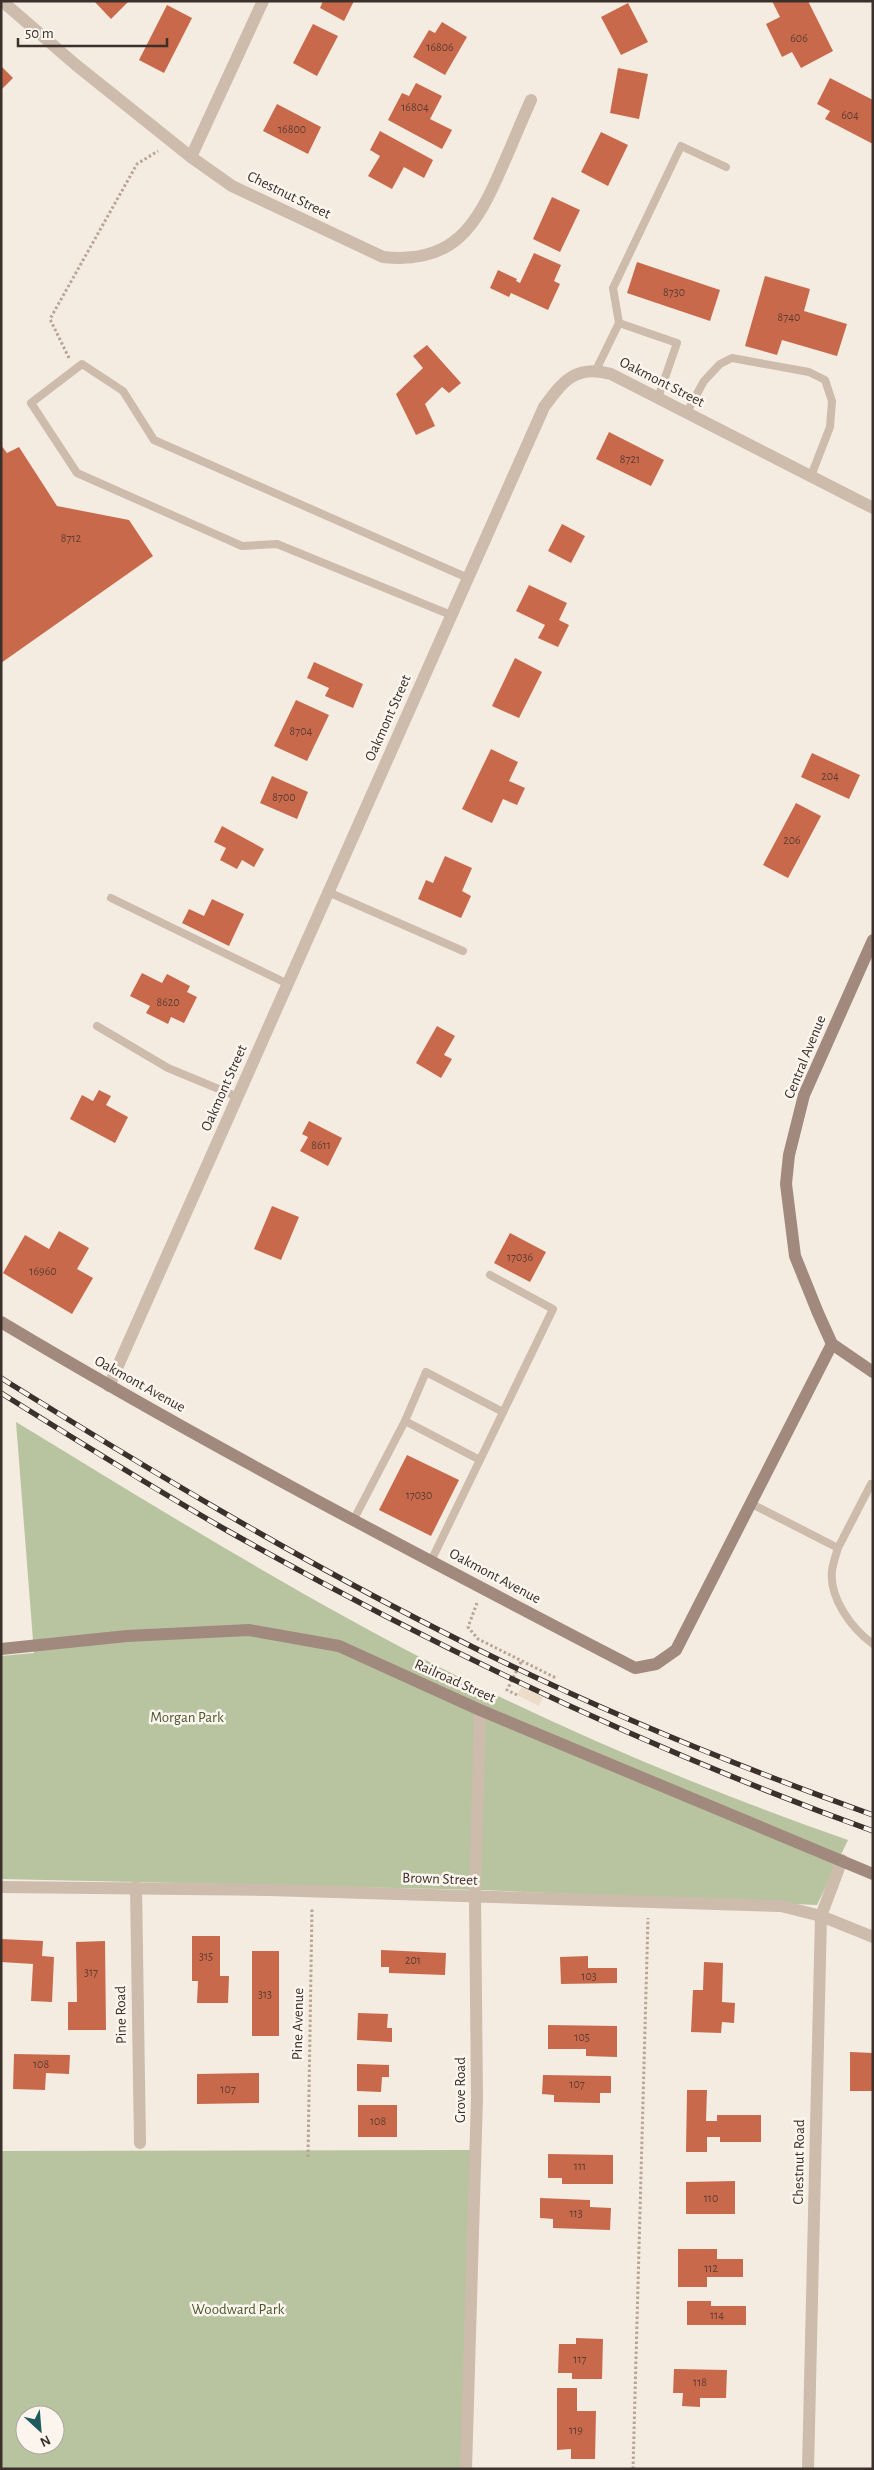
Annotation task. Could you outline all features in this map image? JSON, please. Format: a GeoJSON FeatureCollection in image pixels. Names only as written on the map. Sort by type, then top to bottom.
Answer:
{"type":"FeatureCollection","features":[{"type":"Feature","properties":{"kind":"street","name":"Chestnut Street"},"geometry":{"type":"LineString","coordinates":[[2,1],[76,65],[191,157],[232,186],[383,258],[403,260],[422,257],[440,251],[472,225],[486,204],[531,100]]}},
{"type":"Feature","properties":{"kind":"street"},"geometry":{"type":"LineString","coordinates":[[191,157],[263,1]]}},
{"type":"Feature","properties":{"kind":"street","name":"Oakmont Street"},"geometry":{"type":"LineString","coordinates":[[109,1386],[544,407],[562,382],[578,373],[596,370],[611,374],[873,508]]}},
{"type":"Feature","properties":{"kind":"street","name":"Central Avenue"},"geometry":{"type":"LineString","coordinates":[[832,1344],[795,1256],[786,1184],[789,1155],[804,1095],[873,940]]}},
{"type":"Feature","properties":{"kind":"street","name":"Oakmont Avenue"},"geometry":{"type":"LineString","coordinates":[[1,1322],[109,1386],[431,1561],[635,1668],[656,1664],[676,1650],[832,1344]]}},
{"type":"Feature","properties":{"kind":"street"},"geometry":{"type":"LineString","coordinates":[[832,1344],[873,1372]]}},
{"type":"Feature","properties":{"kind":"street","name":"Railroad Street"},"geometry":{"type":"LineString","coordinates":[[1,1649],[127,1636],[249,1630],[339,1646],[480,1710],[873,1874]]}},
{"type":"Feature","properties":{"kind":"street","name":"Grove Road"},"geometry":{"type":"LineString","coordinates":[[466,2469],[477,2098],[474,1896],[480,1710]]}},
{"type":"Feature","properties":{"kind":"street","name":"Chestnut Road"},"geometry":{"type":"LineString","coordinates":[[808,2469],[821,1916],[842,1860]]}},
{"type":"Feature","properties":{"kind":"street","name":"Brown Street"},"geometry":{"type":"LineString","coordinates":[[1,1887],[136,1887],[312,1891],[781,1906],[821,1916],[873,1937]]}},
{"type":"Feature","properties":{"kind":"street","name":"Pine Road"},"geometry":{"type":"LineString","coordinates":[[136,1887],[140,2143]]}},
{"type":"Feature","properties":{"kind":"lane"},"geometry":{"type":"LineString","coordinates":[[596,370],[619,323],[613,288],[680,146],[726,167]]}},
{"type":"Feature","properties":{"kind":"lane"},"geometry":{"type":"LineString","coordinates":[[619,323],[677,343],[658,398]]}},
{"type":"Feature","properties":{"kind":"lane"},"geometry":{"type":"LineString","coordinates":[[686,412],[704,381],[720,364],[732,358],[809,372],[825,380],[832,401],[830,427],[811,476]]}},
{"type":"Feature","properties":{"kind":"lane"},"geometry":{"type":"LineString","coordinates":[[451,615],[277,544],[242,546],[77,473],[31,403],[82,364],[123,391],[154,440],[468,578]]}},
{"type":"Feature","properties":{"kind":"lane"},"geometry":{"type":"LineString","coordinates":[[328,892],[463,951]]}},
{"type":"Feature","properties":{"kind":"lane"},"geometry":{"type":"LineString","coordinates":[[111,898],[288,984]]}},
{"type":"Feature","properties":{"kind":"lane"},"geometry":{"type":"LineString","coordinates":[[97,1026],[168,1068],[238,1097]]}},
{"type":"Feature","properties":{"kind":"lane"},"geometry":{"type":"LineString","coordinates":[[431,1561],[553,1309],[490,1275]]}},
{"type":"Feature","properties":{"kind":"lane"},"geometry":{"type":"LineString","coordinates":[[354,1519],[405,1421],[426,1372],[503,1412]]}},
{"type":"Feature","properties":{"kind":"lane"},"geometry":{"type":"LineString","coordinates":[[405,1421],[480,1460]]}},
{"type":"Feature","properties":{"kind":"lane"},"geometry":{"type":"LineString","coordinates":[[873,1485],[871,1484],[838,1548],[832,1572],[835,1595],[845,1614],[864,1638],[873,1644]]}},
{"type":"Feature","properties":{"kind":"lane"},"geometry":{"type":"LineString","coordinates":[[750,1503],[838,1548]]}},
{"type":"Feature","properties":{"kind":"path"},"geometry":{"type":"LineString","coordinates":[[75,370],[50,319],[137,164],[164,148],[168,138]]}},
{"type":"Feature","properties":{"kind":"path"},"geometry":{"type":"LineString","coordinates":[[471,1600],[479,1604],[468,1627],[478,1639],[556,1678]]}},
{"type":"Feature","properties":{"kind":"path"},"geometry":{"type":"LineString","coordinates":[[517,1695],[507,1690],[522,1660]]}},
{"type":"Feature","properties":{"kind":"path","name":"Pine Avenue"},"geometry":{"type":"LineString","coordinates":[[308,2157],[312,1891]]}},
{"type":"Feature","properties":{"kind":"path"},"geometry":{"type":"LineString","coordinates":[[633,2469],[648,1902]]}},
{"type":"Feature","properties":{"kind":"green space","name":"Morgan Park"},"geometry":{"type":"Polygon","coordinates":[[[16,1422],[285,1583],[451,1673],[597,1742],[747,1803],[848,1840],[817,1905],[482,1890],[1,1879],[1,1656],[34,1653],[16,1422]]]}},
{"type":"Feature","properties":{"kind":"green space","name":"Woodward Park"},"geometry":{"type":"Polygon","coordinates":[[[474,2150],[464,2469],[1,2469],[1,2151],[474,2150]]]}},
{"type":"Feature","properties":{"kind":"shaded area"},"geometry":{"type":"Polygon","coordinates":[[[522,1687],[543,1697],[539,1706],[517,1695],[522,1687]]]}},
{"type":"Feature","properties":{"kind":"building"},"geometry":{"type":"Polygon","coordinates":[[[94,1],[127,1],[128,2],[111,19],[94,1]]]}},
{"type":"Feature","properties":{"kind":"building"},"geometry":{"type":"Polygon","coordinates":[[[323,1],[354,1],[344,21],[320,8],[323,1]]]}},
{"type":"Feature","properties":{"kind":"building"},"geometry":{"type":"Polygon","coordinates":[[[772,1],[808,1],[833,51],[801,68],[792,52],[782,57],[766,24],[780,17],[772,1]]]}},
{"type":"Feature","properties":{"kind":"building"},"geometry":{"type":"Polygon","coordinates":[[[628,3],[648,42],[621,55],[601,17],[628,3]]]}},
{"type":"Feature","properties":{"kind":"building"},"geometry":{"type":"Polygon","coordinates":[[[167,5],[192,18],[164,73],[139,60],[167,5]]]}},
{"type":"Feature","properties":{"kind":"building"},"geometry":{"type":"Polygon","coordinates":[[[442,22],[467,37],[445,75],[413,57],[429,30],[435,33],[442,22]]]}},
{"type":"Feature","properties":{"kind":"building"},"geometry":{"type":"Polygon","coordinates":[[[313,24],[338,36],[317,76],[293,63],[313,24]]]}},
{"type":"Feature","properties":{"kind":"building"},"geometry":{"type":"Polygon","coordinates":[[[1,66],[13,78],[1,90],[1,66]]]}},
{"type":"Feature","properties":{"kind":"building"},"geometry":{"type":"Polygon","coordinates":[[[618,68],[648,74],[639,119],[610,113],[618,68]]]}},
{"type":"Feature","properties":{"kind":"building"},"geometry":{"type":"Polygon","coordinates":[[[830,78],[873,100],[873,144],[825,119],[830,111],[817,104],[830,78]]]}},
{"type":"Feature","properties":{"kind":"building"},"geometry":{"type":"Polygon","coordinates":[[[416,83],[442,96],[430,119],[452,130],[442,149],[388,120],[402,93],[409,96],[416,83]]]}},
{"type":"Feature","properties":{"kind":"building"},"geometry":{"type":"Polygon","coordinates":[[[277,104],[321,127],[308,154],[263,131],[277,104]]]}},
{"type":"Feature","properties":{"kind":"building"},"geometry":{"type":"Polygon","coordinates":[[[380,131],[433,160],[424,178],[404,167],[392,189],[368,176],[380,156],[370,150],[380,131]]]}},
{"type":"Feature","properties":{"kind":"building"},"geometry":{"type":"Polygon","coordinates":[[[601,132],[628,145],[608,186],[581,172],[601,132]]]}},
{"type":"Feature","properties":{"kind":"building"},"geometry":{"type":"Polygon","coordinates":[[[552,197],[580,210],[560,252],[533,239],[552,197]]]}},
{"type":"Feature","properties":{"kind":"building"},"geometry":{"type":"Polygon","coordinates":[[[534,253],[561,265],[554,281],[560,284],[548,310],[511,293],[509,297],[490,288],[498,270],[517,279],[516,281],[520,283],[534,253]]]}},
{"type":"Feature","properties":{"kind":"building"},"geometry":{"type":"Polygon","coordinates":[[[637,262],[720,290],[710,321],[627,293],[637,262]]]}},
{"type":"Feature","properties":{"kind":"building"},"geometry":{"type":"Polygon","coordinates":[[[765,276],[810,289],[804,311],[847,324],[837,356],[782,340],[777,355],[745,346],[765,276]]]}},
{"type":"Feature","properties":{"kind":"building"},"geometry":{"type":"Polygon","coordinates":[[[427,345],[461,383],[449,393],[442,387],[425,404],[435,426],[416,435],[396,394],[423,368],[413,356],[427,345]]]}},
{"type":"Feature","properties":{"kind":"building"},"geometry":{"type":"Polygon","coordinates":[[[609,432],[664,460],[651,486],[596,459],[609,432]]]}},
{"type":"Feature","properties":{"kind":"building"},"geometry":{"type":"Polygon","coordinates":[[[1,445],[7,453],[19,447],[57,506],[129,520],[153,556],[1,663],[1,445]]]}},
{"type":"Feature","properties":{"kind":"building"},"geometry":{"type":"Polygon","coordinates":[[[562,524],[585,536],[571,563],[548,551],[562,524]]]}},
{"type":"Feature","properties":{"kind":"building"},"geometry":{"type":"Polygon","coordinates":[[[529,585],[567,603],[559,620],[569,625],[558,647],[538,638],[545,625],[516,611],[529,585]]]}},
{"type":"Feature","properties":{"kind":"building"},"geometry":{"type":"Polygon","coordinates":[[[515,658],[542,672],[519,718],[492,706],[515,658]]]}},
{"type":"Feature","properties":{"kind":"building"},"geometry":{"type":"Polygon","coordinates":[[[314,662],[363,684],[353,708],[325,696],[329,688],[307,678],[314,662]]]}},
{"type":"Feature","properties":{"kind":"building"},"geometry":{"type":"Polygon","coordinates":[[[296,700],[329,715],[307,761],[274,746],[296,700]]]}},
{"type":"Feature","properties":{"kind":"building"},"geometry":{"type":"Polygon","coordinates":[[[491,749],[518,762],[509,781],[525,788],[517,805],[503,799],[492,823],[462,809],[491,749]]]}},
{"type":"Feature","properties":{"kind":"building"},"geometry":{"type":"Polygon","coordinates":[[[812,753],[860,775],[849,799],[801,777],[812,753]]]}},
{"type":"Feature","properties":{"kind":"building"},"geometry":{"type":"Polygon","coordinates":[[[272,776],[308,792],[297,819],[260,803],[272,776]]]}},
{"type":"Feature","properties":{"kind":"building"},"geometry":{"type":"Polygon","coordinates":[[[796,803],[821,816],[788,878],[763,865],[796,803]]]}},
{"type":"Feature","properties":{"kind":"building"},"geometry":{"type":"Polygon","coordinates":[[[222,826],[264,849],[254,867],[242,860],[237,869],[220,860],[226,848],[214,842],[222,826]]]}},
{"type":"Feature","properties":{"kind":"building"},"geometry":{"type":"Polygon","coordinates":[[[445,856],[472,868],[462,891],[471,896],[461,918],[418,899],[426,880],[433,883],[445,856]]]}},
{"type":"Feature","properties":{"kind":"building"},"geometry":{"type":"Polygon","coordinates":[[[212,899],[244,914],[229,946],[182,923],[189,909],[204,916],[212,899]]]}},
{"type":"Feature","properties":{"kind":"building"},"geometry":{"type":"Polygon","coordinates":[[[142,973],[162,983],[167,974],[190,986],[187,992],[197,997],[184,1023],[171,1017],[168,1024],[146,1013],[150,1006],[130,996],[142,973]]]}},
{"type":"Feature","properties":{"kind":"building"},"geometry":{"type":"Polygon","coordinates":[[[437,1026],[455,1036],[444,1055],[452,1059],[441,1078],[416,1063],[437,1026]]]}},
{"type":"Feature","properties":{"kind":"building"},"geometry":{"type":"Polygon","coordinates":[[[99,1090],[111,1096],[106,1105],[128,1117],[115,1143],[70,1119],[82,1095],[93,1101],[99,1090]]]}},
{"type":"Feature","properties":{"kind":"building"},"geometry":{"type":"Polygon","coordinates":[[[309,1121],[342,1138],[328,1166],[300,1151],[308,1137],[302,1134],[309,1121]]]}},
{"type":"Feature","properties":{"kind":"building"},"geometry":{"type":"Polygon","coordinates":[[[272,1206],[299,1217],[281,1260],[254,1249],[272,1206]]]}},
{"type":"Feature","properties":{"kind":"building"},"geometry":{"type":"Polygon","coordinates":[[[59,1231],[89,1248],[77,1269],[93,1278],[72,1314],[3,1273],[25,1235],[49,1249],[59,1231]]]}},
{"type":"Feature","properties":{"kind":"building"},"geometry":{"type":"Polygon","coordinates":[[[510,1233],[546,1252],[530,1282],[494,1263],[510,1233]]]}},
{"type":"Feature","properties":{"kind":"building"},"geometry":{"type":"Polygon","coordinates":[[[407,1455],[459,1480],[431,1536],[379,1510],[407,1455]]]}},
{"type":"Feature","properties":{"kind":"building"},"geometry":{"type":"Polygon","coordinates":[[[192,1936],[220,1936],[220,1976],[229,1976],[228,2003],[197,2003],[198,1981],[192,1981],[192,1936]]]}},
{"type":"Feature","properties":{"kind":"building"},"geometry":{"type":"Polygon","coordinates":[[[1,1939],[43,1941],[42,1956],[54,1957],[52,2002],[31,2001],[33,1964],[1,1962],[1,1939]]]}},
{"type":"Feature","properties":{"kind":"building"},"geometry":{"type":"Polygon","coordinates":[[[105,1941],[106,2030],[68,2030],[68,2002],[77,2002],[76,1942],[105,1941]]]}},
{"type":"Feature","properties":{"kind":"building"},"geometry":{"type":"Polygon","coordinates":[[[381,1950],[446,1953],[445,1975],[389,1973],[389,1967],[381,1967],[381,1950]]]}},
{"type":"Feature","properties":{"kind":"building"},"geometry":{"type":"Polygon","coordinates":[[[252,1951],[279,1951],[279,2036],[252,2036],[252,1951]]]}},
{"type":"Feature","properties":{"kind":"building"},"geometry":{"type":"Polygon","coordinates":[[[588,1956],[588,1968],[617,1968],[617,1983],[561,1984],[560,1957],[588,1956]]]}},
{"type":"Feature","properties":{"kind":"building"},"geometry":{"type":"Polygon","coordinates":[[[704,1962],[723,1963],[722,2002],[735,2003],[734,2023],[722,2022],[721,2033],[691,2032],[693,1990],[703,1990],[704,1962]]]}},
{"type":"Feature","properties":{"kind":"building"},"geometry":{"type":"Polygon","coordinates":[[[358,2013],[388,2014],[387,2028],[392,2028],[392,2042],[357,2040],[358,2013]]]}},
{"type":"Feature","properties":{"kind":"building"},"geometry":{"type":"Polygon","coordinates":[[[548,2025],[617,2026],[617,2057],[586,2056],[586,2049],[548,2049],[548,2025]]]}},
{"type":"Feature","properties":{"kind":"building"},"geometry":{"type":"Polygon","coordinates":[[[850,2052],[873,2053],[873,2091],[850,2091],[850,2052]]]}},
{"type":"Feature","properties":{"kind":"building"},"geometry":{"type":"Polygon","coordinates":[[[14,2054],[70,2055],[69,2074],[46,2073],[45,2090],[13,2089],[14,2054]]]}},
{"type":"Feature","properties":{"kind":"building"},"geometry":{"type":"Polygon","coordinates":[[[357,2064],[389,2065],[389,2077],[382,2077],[381,2092],[357,2091],[357,2064]]]}},
{"type":"Feature","properties":{"kind":"building"},"geometry":{"type":"Polygon","coordinates":[[[259,2073],[259,2103],[197,2104],[197,2074],[259,2073]]]}},
{"type":"Feature","properties":{"kind":"building"},"geometry":{"type":"Polygon","coordinates":[[[543,2075],[611,2076],[611,2093],[600,2093],[600,2103],[554,2102],[554,2095],[542,2094],[543,2075]]]}},
{"type":"Feature","properties":{"kind":"building"},"geometry":{"type":"Polygon","coordinates":[[[687,2090],[707,2090],[706,2121],[717,2121],[717,2115],[761,2115],[761,2142],[720,2142],[720,2137],[707,2137],[707,2152],[686,2152],[687,2090]]]}},
{"type":"Feature","properties":{"kind":"building"},"geometry":{"type":"Polygon","coordinates":[[[358,2105],[397,2105],[397,2137],[358,2137],[358,2105]]]}},
{"type":"Feature","properties":{"kind":"building"},"geometry":{"type":"Polygon","coordinates":[[[548,2154],[613,2155],[613,2184],[562,2184],[562,2178],[548,2178],[548,2154]]]}},
{"type":"Feature","properties":{"kind":"building"},"geometry":{"type":"Polygon","coordinates":[[[735,2181],[735,2214],[686,2214],[686,2182],[735,2181]]]}},
{"type":"Feature","properties":{"kind":"building"},"geometry":{"type":"Polygon","coordinates":[[[540,2198],[590,2200],[590,2207],[611,2208],[610,2230],[553,2228],[553,2219],[540,2218],[540,2198]]]}},
{"type":"Feature","properties":{"kind":"building"},"geometry":{"type":"Polygon","coordinates":[[[678,2249],[717,2249],[717,2259],[743,2259],[743,2277],[707,2277],[707,2287],[678,2287],[678,2249]]]}},
{"type":"Feature","properties":{"kind":"building"},"geometry":{"type":"Polygon","coordinates":[[[687,2301],[711,2301],[711,2306],[746,2306],[746,2325],[687,2325],[687,2301]]]}},
{"type":"Feature","properties":{"kind":"building"},"geometry":{"type":"Polygon","coordinates":[[[576,2338],[603,2339],[602,2379],[572,2379],[572,2373],[558,2373],[559,2344],[576,2344],[576,2338]]]}},
{"type":"Feature","properties":{"kind":"building"},"geometry":{"type":"Polygon","coordinates":[[[674,2369],[727,2370],[726,2398],[700,2398],[700,2407],[682,2406],[683,2393],[673,2393],[674,2369]]]}},
{"type":"Feature","properties":{"kind":"building"},"geometry":{"type":"Polygon","coordinates":[[[557,2388],[577,2388],[577,2411],[596,2411],[595,2459],[571,2459],[571,2449],[557,2450],[557,2388]]]}},
{"type":"Feature","properties":{"kind":"railway"},"geometry":{"type":"LineString","coordinates":[[1,1378],[163,1477],[272,1540],[439,1630],[545,1682],[653,1730],[762,1774],[873,1815]]}},
{"type":"Feature","properties":{"kind":"railway"},"geometry":{"type":"LineString","coordinates":[[1,1393],[228,1531],[464,1656],[625,1731],[790,1800],[873,1831]]}}]}
